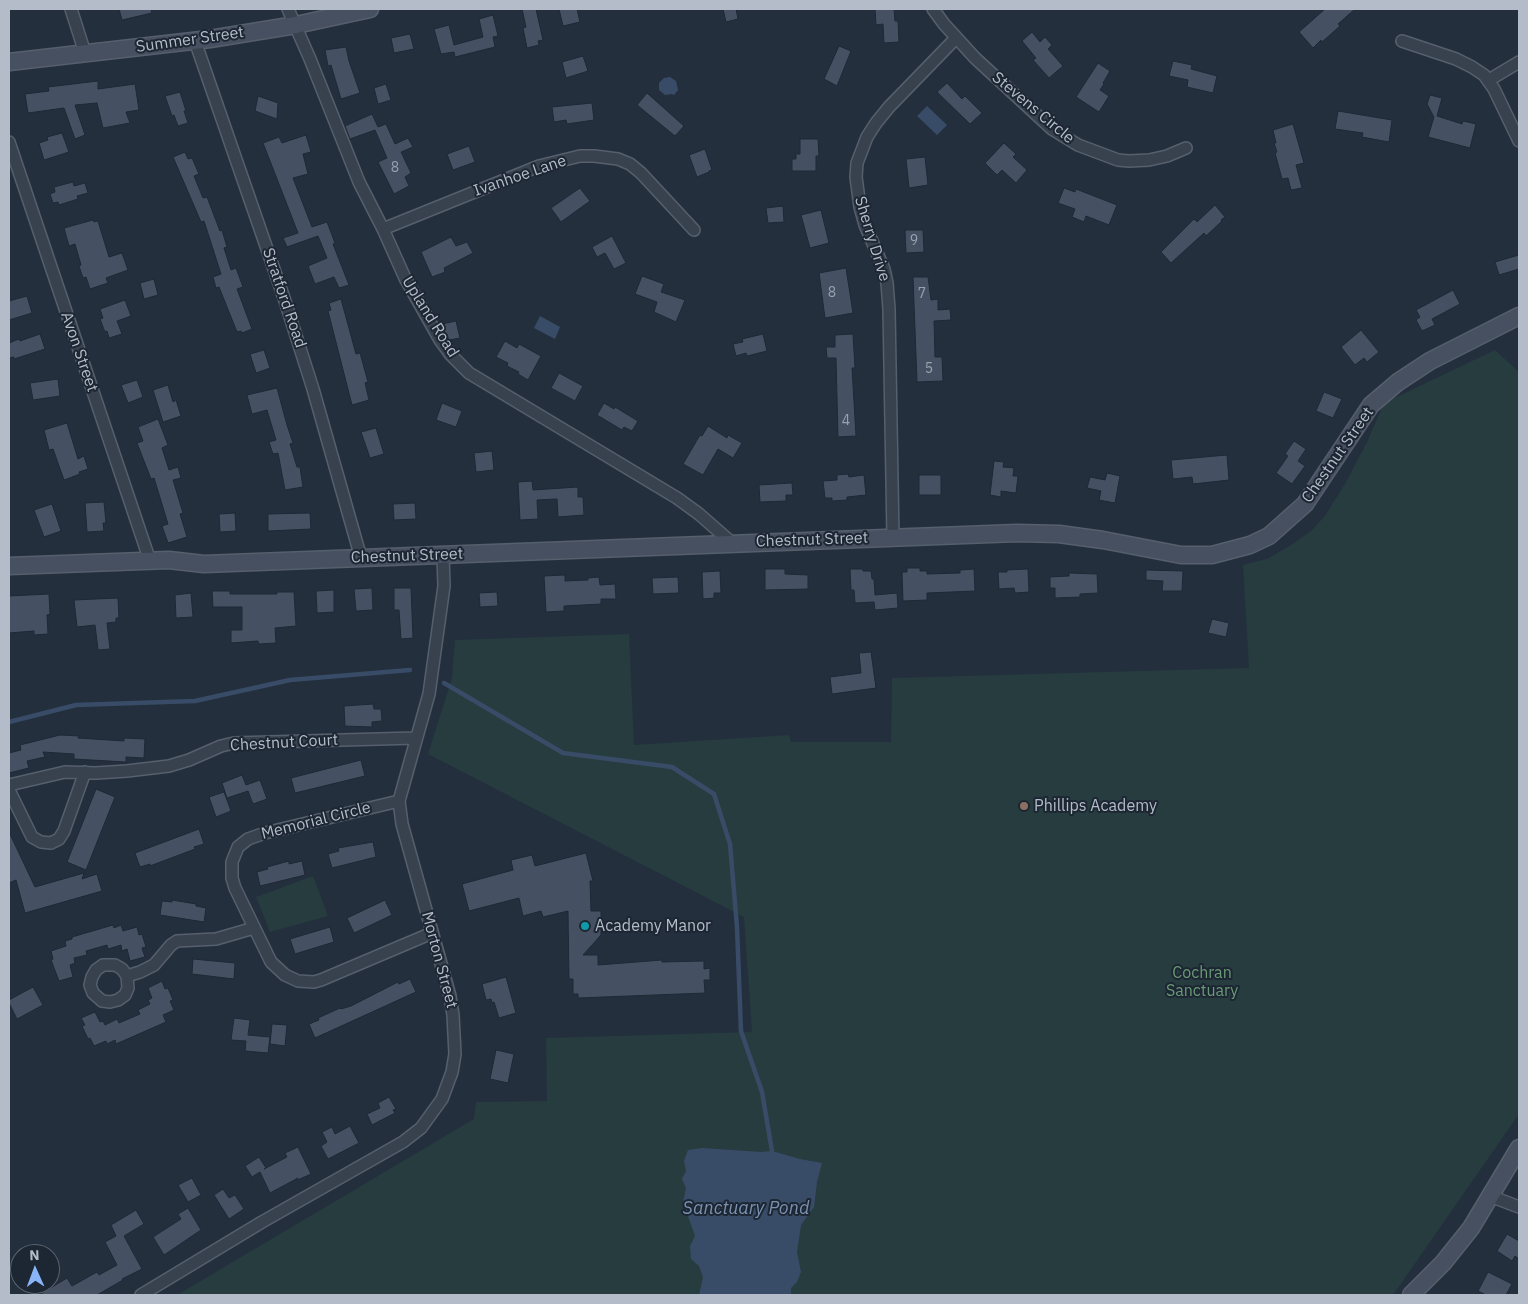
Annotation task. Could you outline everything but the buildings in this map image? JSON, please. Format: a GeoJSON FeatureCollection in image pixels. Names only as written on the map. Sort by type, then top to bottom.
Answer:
{"type":"FeatureCollection","features":[{"type":"Feature","properties":{"kind":"street"},"geometry":{"type":"LineString","coordinates":[[71,9],[85,53]]}},
{"type":"Feature","properties":{"kind":"street","name":"Upland Road"},"geometry":{"type":"LineString","coordinates":[[288,9],[359,182],[398,264],[440,340],[460,365],[469,373],[677,498],[699,514],[732,543]]}},
{"type":"Feature","properties":{"kind":"street","name":"Summer Street"},"geometry":{"type":"LineString","coordinates":[[9,62],[195,41],[296,25],[370,9]]}},
{"type":"Feature","properties":{"kind":"street","name":"Stevens Circle"},"geometry":{"type":"LineString","coordinates":[[932,9],[975,58],[1020,101],[1052,129],[1078,145],[1118,160],[1149,160],[1167,156],[1186,148]]}},
{"type":"Feature","properties":{"kind":"street","name":"Sherry Drive"},"geometry":{"type":"LineString","coordinates":[[893,537],[887,283],[879,255],[865,225],[860,207],[856,177],[857,163],[867,137],[876,123],[956,38]]}},
{"type":"Feature","properties":{"kind":"street","name":"Stratford Road"},"geometry":{"type":"LineString","coordinates":[[195,41],[286,301],[314,389],[361,558]]}},
{"type":"Feature","properties":{"kind":"street"},"geometry":{"type":"LineString","coordinates":[[1402,41],[1460,61],[1479,71],[1489,80],[1519,141]]}},
{"type":"Feature","properties":{"kind":"street"},"geometry":{"type":"LineString","coordinates":[[1489,80],[1519,62]]}},
{"type":"Feature","properties":{"kind":"street","name":"Avon Street"},"geometry":{"type":"LineString","coordinates":[[9,142],[150,561]]}},
{"type":"Feature","properties":{"kind":"street","name":"Ivanhoe Lane"},"geometry":{"type":"LineString","coordinates":[[383,229],[539,166],[567,159],[594,156],[618,159],[630,164],[641,173],[694,230]]}},
{"type":"Feature","properties":{"kind":"street","name":"Chestnut Street"},"geometry":{"type":"LineString","coordinates":[[9,566],[169,560],[204,564],[1001,533],[1059,534],[1104,540],[1182,555],[1212,555],[1250,545],[1268,536],[1305,504],[1366,413],[1387,390],[1430,360],[1519,316]]}},
{"type":"Feature","properties":{"kind":"street","name":"Morton Street"},"geometry":{"type":"LineString","coordinates":[[140,1295],[262,1222],[403,1142],[422,1128],[442,1100],[452,1072],[455,1054],[452,1006],[402,824],[399,800],[429,694],[444,586],[443,555]]}},
{"type":"Feature","properties":{"kind":"street","name":"Chestnut Court"},"geometry":{"type":"LineString","coordinates":[[9,785],[65,772],[127,771],[169,766],[189,760],[221,746],[234,743],[416,738]]}},
{"type":"Feature","properties":{"kind":"street"},"geometry":{"type":"LineString","coordinates":[[9,790],[32,837],[41,842],[50,843],[59,839],[64,832],[85,772]]}},
{"type":"Feature","properties":{"kind":"street","name":"Memorial Circle"},"geometry":{"type":"LineString","coordinates":[[399,800],[265,833],[243,843],[238,847],[232,862],[232,878],[262,947],[274,966],[284,975],[298,981],[321,980],[432,933]]}},
{"type":"Feature","properties":{"kind":"street"},"geometry":{"type":"LineString","coordinates":[[127,976],[154,965],[171,945],[177,941],[216,939],[254,928]]}},
{"type":"Feature","properties":{"kind":"street"},"geometry":{"type":"LineString","coordinates":[[1411,1295],[1443,1263],[1471,1228],[1519,1148]]}},
{"type":"Feature","properties":{"kind":"street"},"geometry":{"type":"LineString","coordinates":[[1490,1196],[1519,1207]]}},
{"type":"Feature","properties":{"kind":"green space","name":"Cochran Sanctuary"},"geometry":{"type":"Polygon","coordinates":[[[1495,350],[1519,372],[1519,1114],[1393,1295],[177,1295],[474,1119],[476,1102],[547,1101],[546,1038],[752,1032],[744,917],[428,754],[452,678],[455,640],[629,634],[634,745],[789,735],[791,742],[891,742],[892,678],[1249,668],[1243,565],[1267,559],[1291,545],[1311,531],[1324,517],[1345,484],[1367,442],[1384,403],[1495,350]]]}},
{"type":"Feature","properties":{"kind":"green space"},"geometry":{"type":"Polygon","coordinates":[[[313,876],[328,916],[270,932],[256,897],[313,876]]]}},
{"type":"Feature","properties":{"kind":"water"},"geometry":{"type":"Polygon","coordinates":[[[670,77],[676,81],[678,90],[674,95],[665,95],[659,90],[659,83],[664,78],[670,77]]]}},
{"type":"Feature","properties":{"kind":"water"},"geometry":{"type":"Polygon","coordinates":[[[927,106],[947,125],[937,135],[917,116],[927,106]]]}},
{"type":"Feature","properties":{"kind":"water"},"geometry":{"type":"Polygon","coordinates":[[[540,316],[560,327],[555,339],[534,328],[540,316]]]}},
{"type":"Feature","properties":{"kind":"water","name":"Sanctuary Pond"},"geometry":{"type":"Polygon","coordinates":[[[702,1148],[772,1151],[822,1163],[817,1182],[814,1207],[801,1225],[797,1252],[801,1272],[797,1282],[791,1288],[791,1295],[699,1295],[703,1277],[699,1266],[691,1259],[690,1246],[695,1236],[683,1202],[686,1188],[682,1179],[686,1171],[684,1161],[688,1150],[702,1148]]]}},
{"type":"Feature","properties":{"kind":"waterway"},"geometry":{"type":"LineString","coordinates":[[9,722],[76,705],[195,701],[290,680],[410,670]]}},
{"type":"Feature","properties":{"kind":"waterway"},"geometry":{"type":"LineString","coordinates":[[444,683],[563,753],[672,767],[714,794],[730,844],[737,927],[741,1031],[762,1092],[772,1151]]}},
{"type":"Feature","properties":{"kind":"place","name":"Phillips Academy"},"geometry":{"type":"Point","coordinates":[1024,806]}},
{"type":"Feature","properties":{"kind":"place","name":"Academy Manor"},"geometry":{"type":"Point","coordinates":[585,926]}}]}
